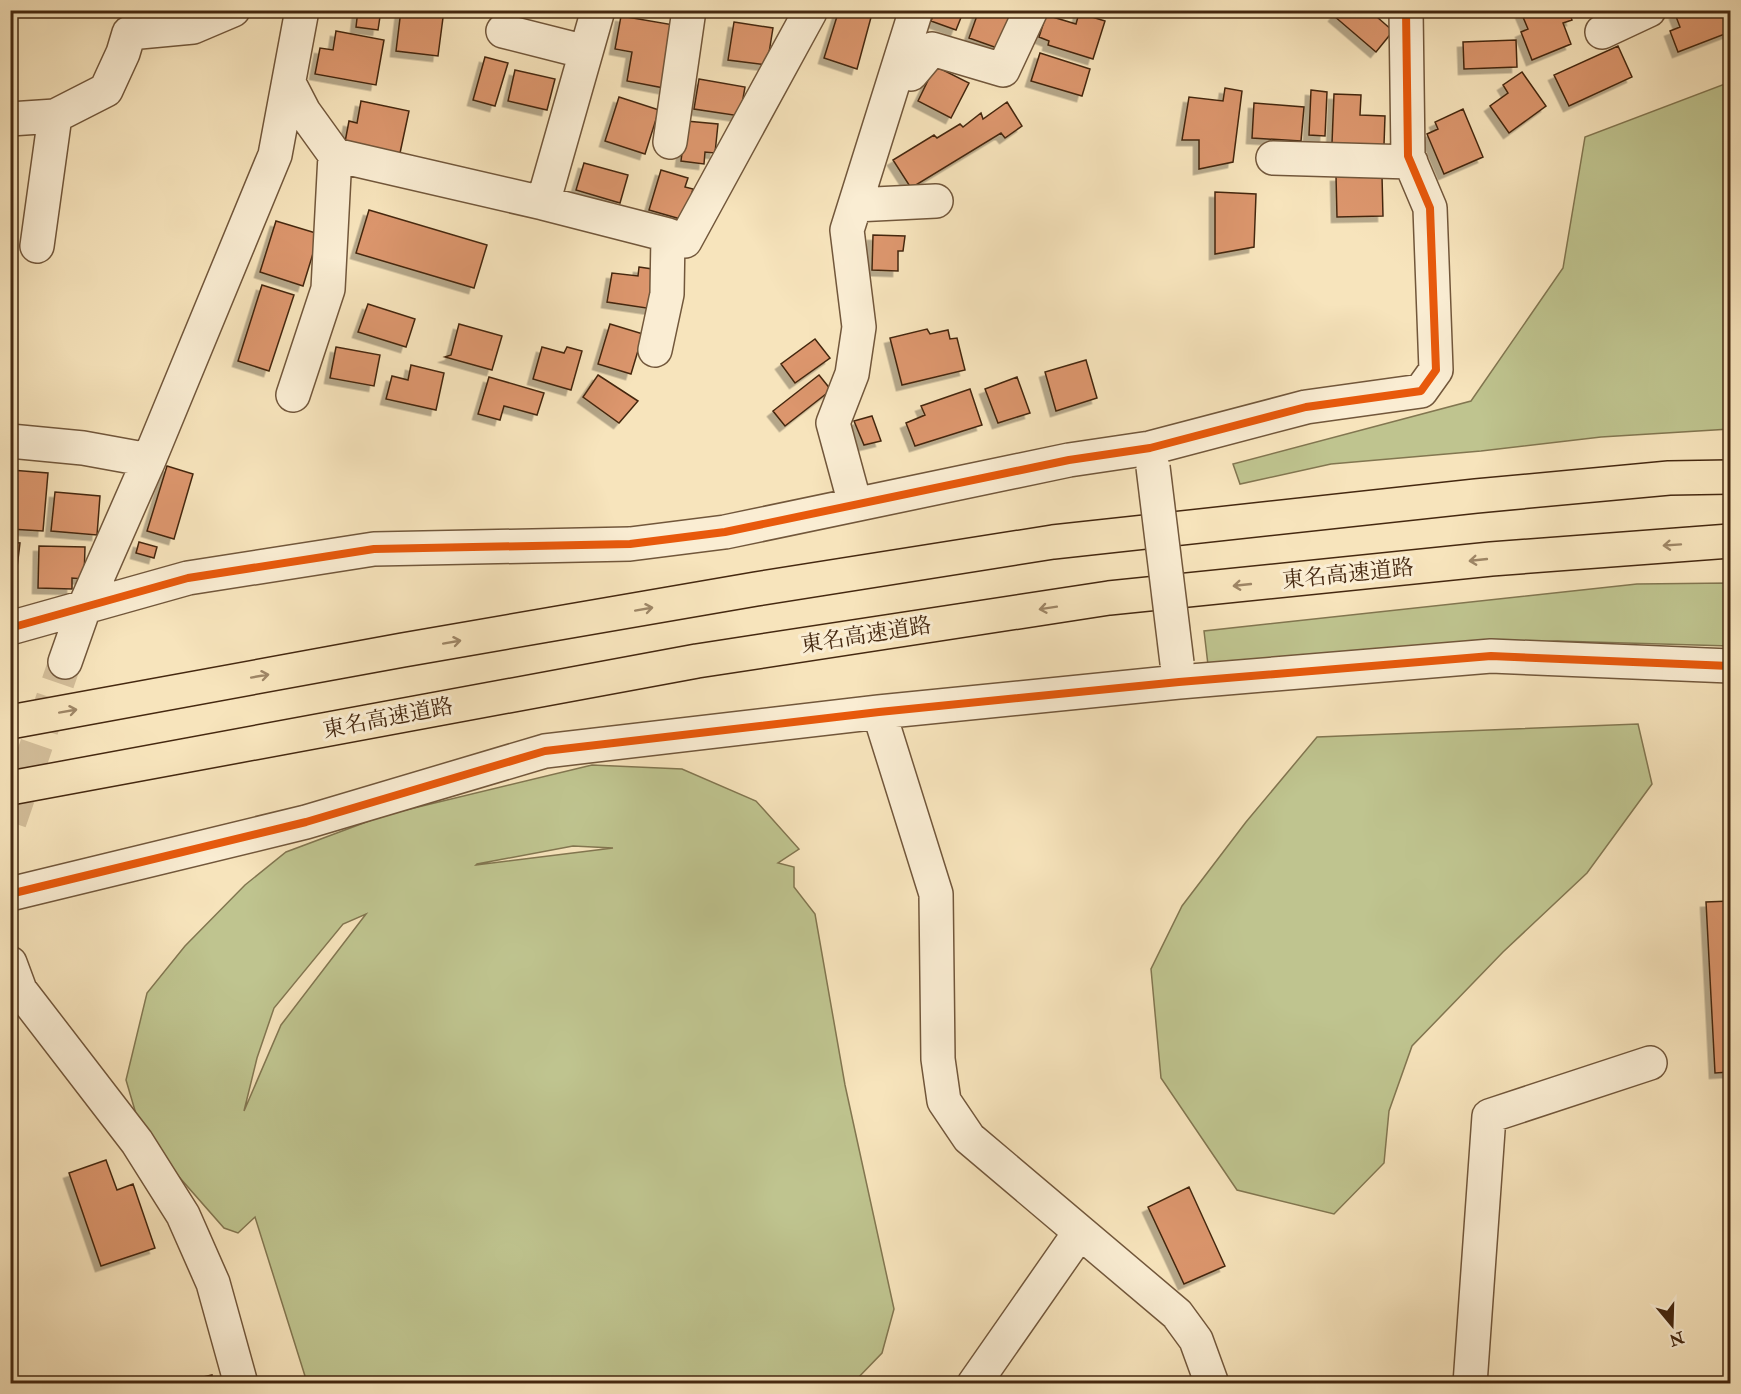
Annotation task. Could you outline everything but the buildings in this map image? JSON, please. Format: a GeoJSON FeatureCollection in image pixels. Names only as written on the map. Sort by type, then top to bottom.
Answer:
{"type":"FeatureCollection","features":[{"type":"Feature","properties":{"kind":"highway"},"geometry":{"type":"LineString","coordinates":[[10,722],[709,597],[1053,542],[1476,496],[1669,478],[1731,477]]}},
{"type":"Feature","properties":{"kind":"highway","name":"東名高速道路"},"geometry":{"type":"LineString","coordinates":[[10,788],[697,661],[1109,598],[1491,559],[1731,541]]}},
{"type":"Feature","properties":{"kind":"street"},"geometry":{"type":"LineString","coordinates":[[65,662],[84,608],[149,460],[275,155],[302,10]]}},
{"type":"Feature","properties":{"kind":"street"},"geometry":{"type":"LineString","coordinates":[[543,203],[598,10]]}},
{"type":"Feature","properties":{"kind":"street"},"geometry":{"type":"LineString","coordinates":[[670,142],[689,10]]}},
{"type":"Feature","properties":{"kind":"street"},"geometry":{"type":"LineString","coordinates":[[855,504],[833,423],[852,374],[859,327],[848,230],[916,10]]}},
{"type":"Feature","properties":{"kind":"street"},"geometry":{"type":"LineString","coordinates":[[898,69],[911,74],[932,49],[1003,70],[1031,10]]}},
{"type":"Feature","properties":{"kind":"street"},"geometry":{"type":"LineString","coordinates":[[10,628],[188,578],[374,549],[630,544],[725,532],[1069,460],[1152,458],[1306,406],[1421,391],[1436,370],[1430,207],[1408,156],[1406,10]]}},
{"type":"Feature","properties":{"kind":"street"},"geometry":{"type":"LineString","coordinates":[[1602,32],[1649,10]]}},
{"type":"Feature","properties":{"kind":"street"},"geometry":{"type":"LineString","coordinates":[[10,119],[55,116],[106,90],[123,53],[124,22],[193,27],[232,11]]}},
{"type":"Feature","properties":{"kind":"street"},"geometry":{"type":"LineString","coordinates":[[335,155],[543,203],[685,241],[810,12]]}},
{"type":"Feature","properties":{"kind":"street"},"geometry":{"type":"LineString","coordinates":[[503,31],[586,52]]}},
{"type":"Feature","properties":{"kind":"street"},"geometry":{"type":"LineString","coordinates":[[289,83],[304,112],[335,155],[328,290],[293,395]]}},
{"type":"Feature","properties":{"kind":"street"},"geometry":{"type":"LineString","coordinates":[[37,246],[55,116]]}},
{"type":"Feature","properties":{"kind":"street"},"geometry":{"type":"LineString","coordinates":[[1273,158],[1411,162]]}},
{"type":"Feature","properties":{"kind":"street"},"geometry":{"type":"LineString","coordinates":[[855,205],[936,201]]}},
{"type":"Feature","properties":{"kind":"street"},"geometry":{"type":"LineString","coordinates":[[655,350],[667,294],[668,235]]}},
{"type":"Feature","properties":{"kind":"street"},"geometry":{"type":"LineString","coordinates":[[10,441],[83,448],[149,460]]}},
{"type":"Feature","properties":{"kind":"street"},"geometry":{"type":"LineString","coordinates":[[1152,458],[1178,672]]}},
{"type":"Feature","properties":{"kind":"street"},"geometry":{"type":"LineString","coordinates":[[10,894],[306,822],[544,751],[879,712],[1178,672],[1491,656],[1731,666]]}},
{"type":"Feature","properties":{"kind":"street"},"geometry":{"type":"LineString","coordinates":[[879,712],[936,894],[938,1059],[944,1101],[969,1138],[1177,1314],[1196,1340],[1212,1383]]}},
{"type":"Feature","properties":{"kind":"street"},"geometry":{"type":"LineString","coordinates":[[10,963],[20,990],[136,1142],[183,1215],[213,1283],[241,1383]]}},
{"type":"Feature","properties":{"kind":"street"},"geometry":{"type":"LineString","coordinates":[[1470,1383],[1489,1116],[1650,1063]]}},
{"type":"Feature","properties":{"kind":"street"},"geometry":{"type":"LineString","coordinates":[[974,1383],[1080,1232]]}},
{"type":"Feature","properties":{"kind":"green space"},"geometry":{"type":"Polygon","coordinates":[[[1730,82],[1730,429],[1601,437],[1481,451],[1331,464],[1240,484],[1233,464],[1471,401],[1563,268],[1585,137],[1730,82]]]}},
{"type":"Feature","properties":{"kind":"green space"},"geometry":{"type":"Polygon","coordinates":[[[1730,583],[1730,646],[1557,641],[1208,665],[1204,631],[1637,584],[1730,583]]]}},
{"type":"Feature","properties":{"kind":"green space"},"geometry":{"type":"Polygon","coordinates":[[[1638,724],[1652,784],[1587,873],[1503,952],[1412,1046],[1389,1111],[1384,1163],[1334,1214],[1237,1190],[1161,1078],[1151,969],[1182,906],[1246,822],[1317,737],[1638,724]]]}},
{"type":"Feature","properties":{"kind":"green space"},"geometry":{"type":"Polygon","coordinates":[[[592,765],[682,769],[756,801],[799,849],[778,863],[794,867],[794,887],[815,914],[845,1085],[894,1309],[882,1353],[853,1383],[313,1383],[305,1376],[255,1217],[238,1233],[224,1228],[151,1145],[136,1114],[126,1080],[147,993],[185,946],[245,885],[286,852],[385,815],[592,765]],[[573,846],[477,864],[476,865],[613,848],[573,846]],[[366,914],[343,924],[274,1008],[257,1058],[244,1111],[281,1025],[366,914]]]}},
{"type":"Feature","properties":{"kind":"tunnel"},"geometry":{"type":"LineString","coordinates":[[10,822],[65,662]]}},
{"type":"Feature","properties":{"kind":"cycle path"},"geometry":{"type":"LineString","coordinates":[[10,628],[188,578],[374,549],[630,544],[725,532],[1069,460],[1150,448],[1306,407],[1421,391],[1436,370],[1430,208],[1408,156],[1406,10]]}},
{"type":"Feature","properties":{"kind":"cycle path"},"geometry":{"type":"LineString","coordinates":[[10,894],[306,822],[545,751],[879,712],[1179,682],[1491,656],[1730,666]]}}]}
